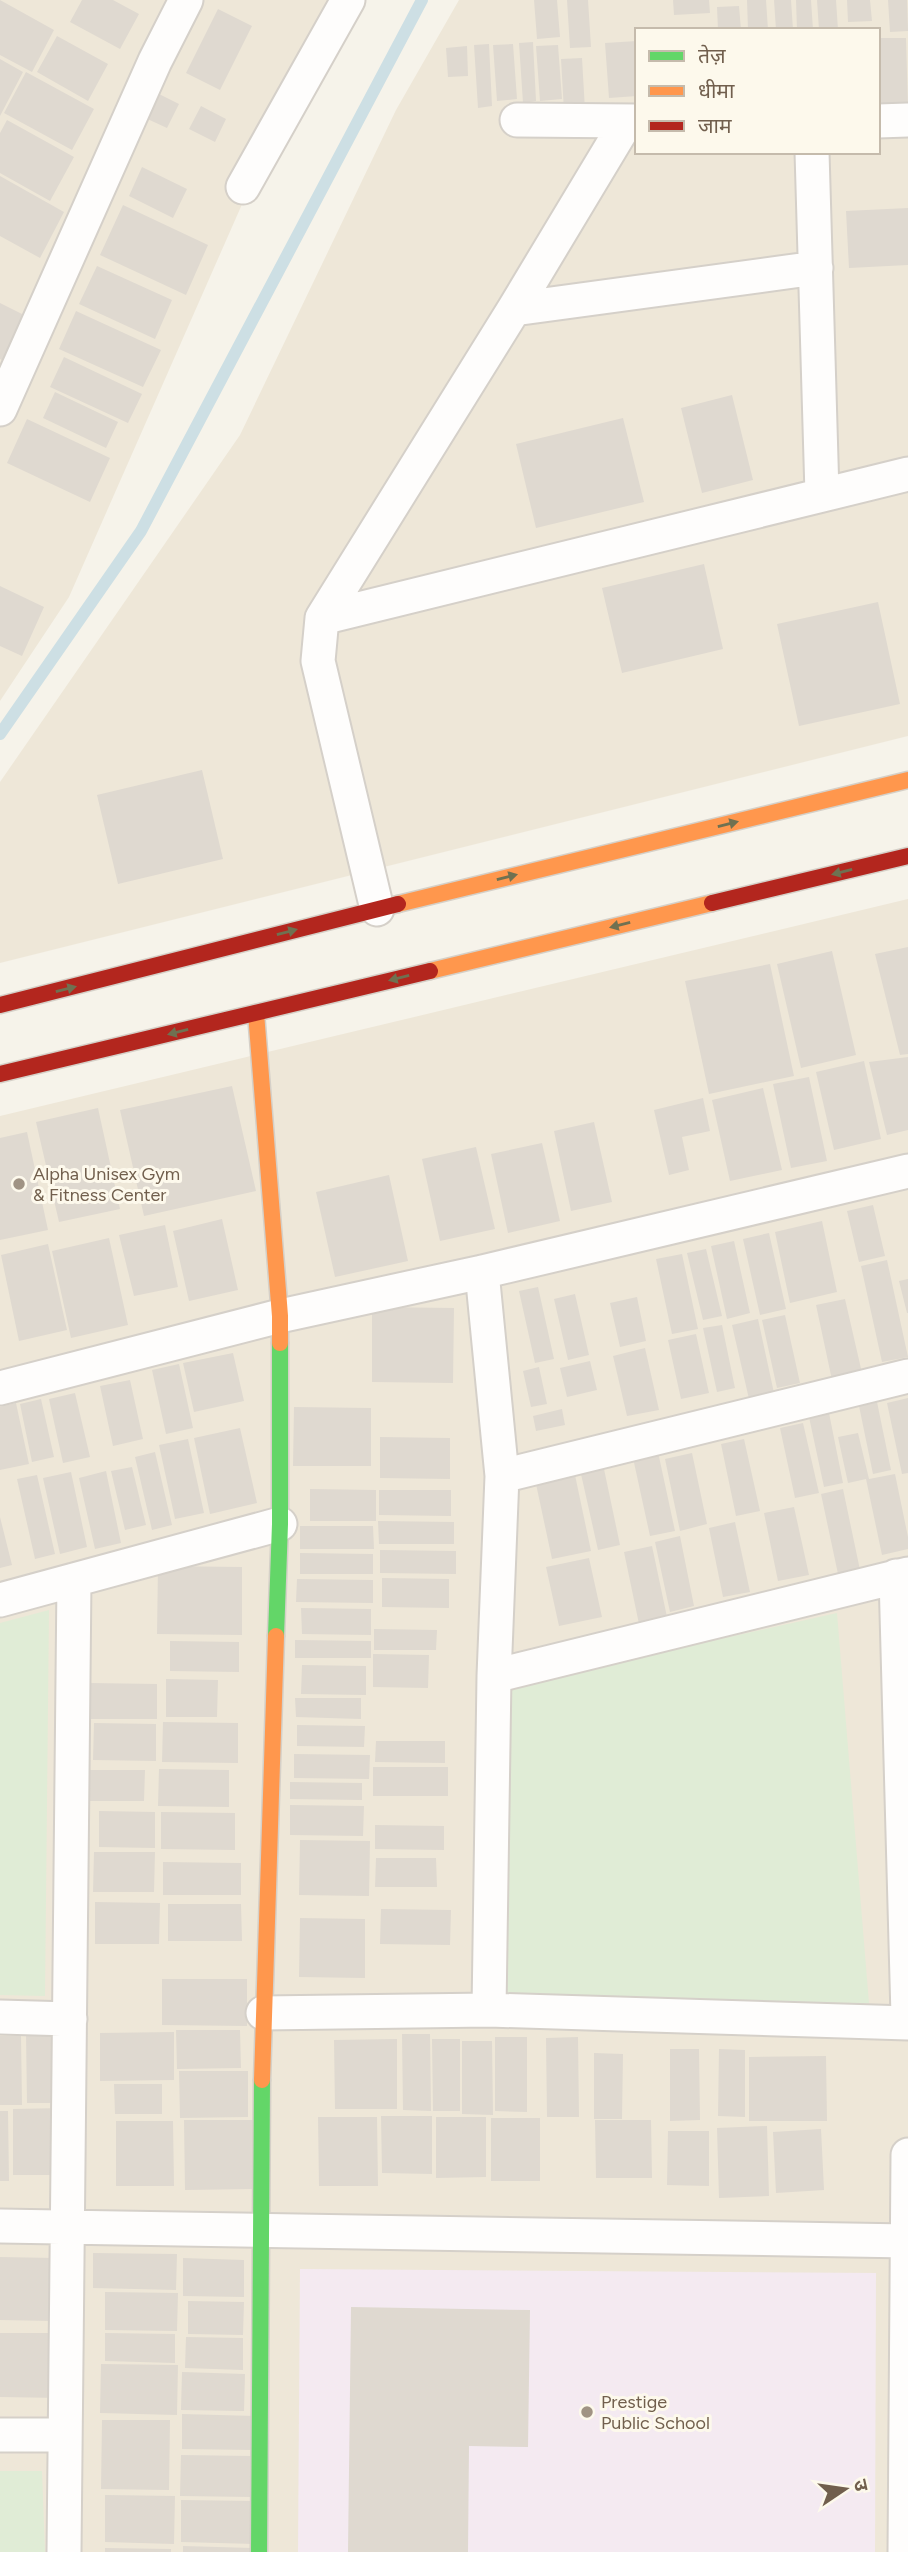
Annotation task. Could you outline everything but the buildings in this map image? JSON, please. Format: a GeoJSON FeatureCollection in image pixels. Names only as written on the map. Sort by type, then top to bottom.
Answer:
{"type":"FeatureCollection","features":[{"type":"Feature","properties":{"kind":"main road"},"geometry":{"type":"LineString","coordinates":[[0,1005],[377,909],[908,780]]}},
{"type":"Feature","properties":{"kind":"main road"},"geometry":{"type":"LineString","coordinates":[[0,1074],[908,856]]}},
{"type":"Feature","properties":{"kind":"main road"},"geometry":{"type":"LineString","coordinates":[[256,1013],[280,1316],[280,1524],[263,2013],[259,2552]]}},
{"type":"Feature","properties":{"kind":"street"},"geometry":{"type":"LineString","coordinates":[[0,409],[155,61],[186,0]]}},
{"type":"Feature","properties":{"kind":"street"},"geometry":{"type":"LineString","coordinates":[[243,187],[348,0]]}},
{"type":"Feature","properties":{"kind":"street"},"geometry":{"type":"LineString","coordinates":[[517,120],[632,121]]}},
{"type":"Feature","properties":{"kind":"street"},"geometry":{"type":"LineString","coordinates":[[880,121],[908,120]]}},
{"type":"Feature","properties":{"kind":"street"},"geometry":{"type":"LineString","coordinates":[[377,909],[318,661],[322,618],[632,121]]}},
{"type":"Feature","properties":{"kind":"street"},"geometry":{"type":"LineString","coordinates":[[812,154],[822,494]]}},
{"type":"Feature","properties":{"kind":"street"},"geometry":{"type":"LineString","coordinates":[[514,309],[816,268]]}},
{"type":"Feature","properties":{"kind":"street"},"geometry":{"type":"LineString","coordinates":[[322,618],[908,474]]}},
{"type":"Feature","properties":{"kind":"street"},"geometry":{"type":"LineString","coordinates":[[0,1388],[280,1316],[482,1272],[908,1171]]}},
{"type":"Feature","properties":{"kind":"street"},"geometry":{"type":"LineString","coordinates":[[482,1272],[502,1476],[494,1676],[489,2010]]}},
{"type":"Feature","properties":{"kind":"street"},"geometry":{"type":"LineString","coordinates":[[502,1476],[908,1376]]}},
{"type":"Feature","properties":{"kind":"street"},"geometry":{"type":"LineString","coordinates":[[0,1600],[280,1524]]}},
{"type":"Feature","properties":{"kind":"street"},"geometry":{"type":"LineString","coordinates":[[494,1676],[902,1575],[908,2016]]}},
{"type":"Feature","properties":{"kind":"street"},"geometry":{"type":"LineString","coordinates":[[64,2552],[74,1580]]}},
{"type":"Feature","properties":{"kind":"street"},"geometry":{"type":"LineString","coordinates":[[263,2013],[489,2010],[908,2023]]}},
{"type":"Feature","properties":{"kind":"street"},"geometry":{"type":"LineString","coordinates":[[0,2017],[70,2019]]}},
{"type":"Feature","properties":{"kind":"street"},"geometry":{"type":"LineString","coordinates":[[905,2552],[908,2155]]}},
{"type":"Feature","properties":{"kind":"street"},"geometry":{"type":"LineString","coordinates":[[0,2227],[908,2241]]}},
{"type":"Feature","properties":{"kind":"street"},"geometry":{"type":"LineString","coordinates":[[0,2435],[65,2435]]}},
{"type":"Feature","properties":{"kind":"shaded area"},"geometry":{"type":"Polygon","coordinates":[[[0,0],[332,0],[69,597],[0,701],[0,0]]]}},
{"type":"Feature","properties":{"kind":"shaded area"},"geometry":{"type":"Polygon","coordinates":[[[459,0],[908,0],[908,736],[0,963],[0,782],[240,435],[396,110],[459,0]]]}},
{"type":"Feature","properties":{"kind":"shaded area"},"geometry":{"type":"Polygon","coordinates":[[[908,899],[908,2552],[0,2552],[0,1116],[908,899]]]}},
{"type":"Feature","properties":{"kind":"shaded area","name":"Prestige Public School"},"geometry":{"type":"Polygon","coordinates":[[[300,2269],[876,2273],[875,2552],[298,2552],[300,2269]]]}},
{"type":"Feature","properties":{"kind":"green space"},"geometry":{"type":"Polygon","coordinates":[[[49,1610],[45,1996],[0,1995],[0,1623],[49,1610]]]}},
{"type":"Feature","properties":{"kind":"green space"},"geometry":{"type":"Polygon","coordinates":[[[837,1613],[869,2003],[505,2001],[501,1688],[837,1613]]]}},
{"type":"Feature","properties":{"kind":"green space"},"geometry":{"type":"Polygon","coordinates":[[[0,2471],[42,2471],[45,2552],[0,2552],[0,2471]]]}},
{"type":"Feature","properties":{"kind":"waterway"},"geometry":{"type":"LineString","coordinates":[[0,734],[141,531],[422,0]]}},
{"type":"Feature","properties":{"kind":"traffic: fast"},"geometry":{"type":"LineString","coordinates":[[276,1636],[280,1524],[280,1343]]}},
{"type":"Feature","properties":{"kind":"traffic: fast"},"geometry":{"type":"LineString","coordinates":[[259,2552],[262,2080]]}},
{"type":"Feature","properties":{"kind":"traffic: slow"},"geometry":{"type":"LineString","coordinates":[[398,904],[908,780]]}},
{"type":"Feature","properties":{"kind":"traffic: slow"},"geometry":{"type":"LineString","coordinates":[[430,971],[712,903]]}},
{"type":"Feature","properties":{"kind":"traffic: slow"},"geometry":{"type":"LineString","coordinates":[[256,1013],[280,1343]]}},
{"type":"Feature","properties":{"kind":"traffic: slow"},"geometry":{"type":"LineString","coordinates":[[262,2080],[276,1636]]}},
{"type":"Feature","properties":{"kind":"traffic: jam"},"geometry":{"type":"LineString","coordinates":[[712,903],[908,856]]}},
{"type":"Feature","properties":{"kind":"traffic: jam"},"geometry":{"type":"LineString","coordinates":[[0,1005],[398,904]]}},
{"type":"Feature","properties":{"kind":"traffic: jam"},"geometry":{"type":"LineString","coordinates":[[0,1074],[430,971]]}},
{"type":"Feature","properties":{"kind":"place","name":"Alpha Unisex Gym & Fitness Center"},"geometry":{"type":"Point","coordinates":[19,1184]}},
{"type":"Feature","properties":{"kind":"place","name":"Prestige Public School"},"geometry":{"type":"Point","coordinates":[587,2412]}}]}
